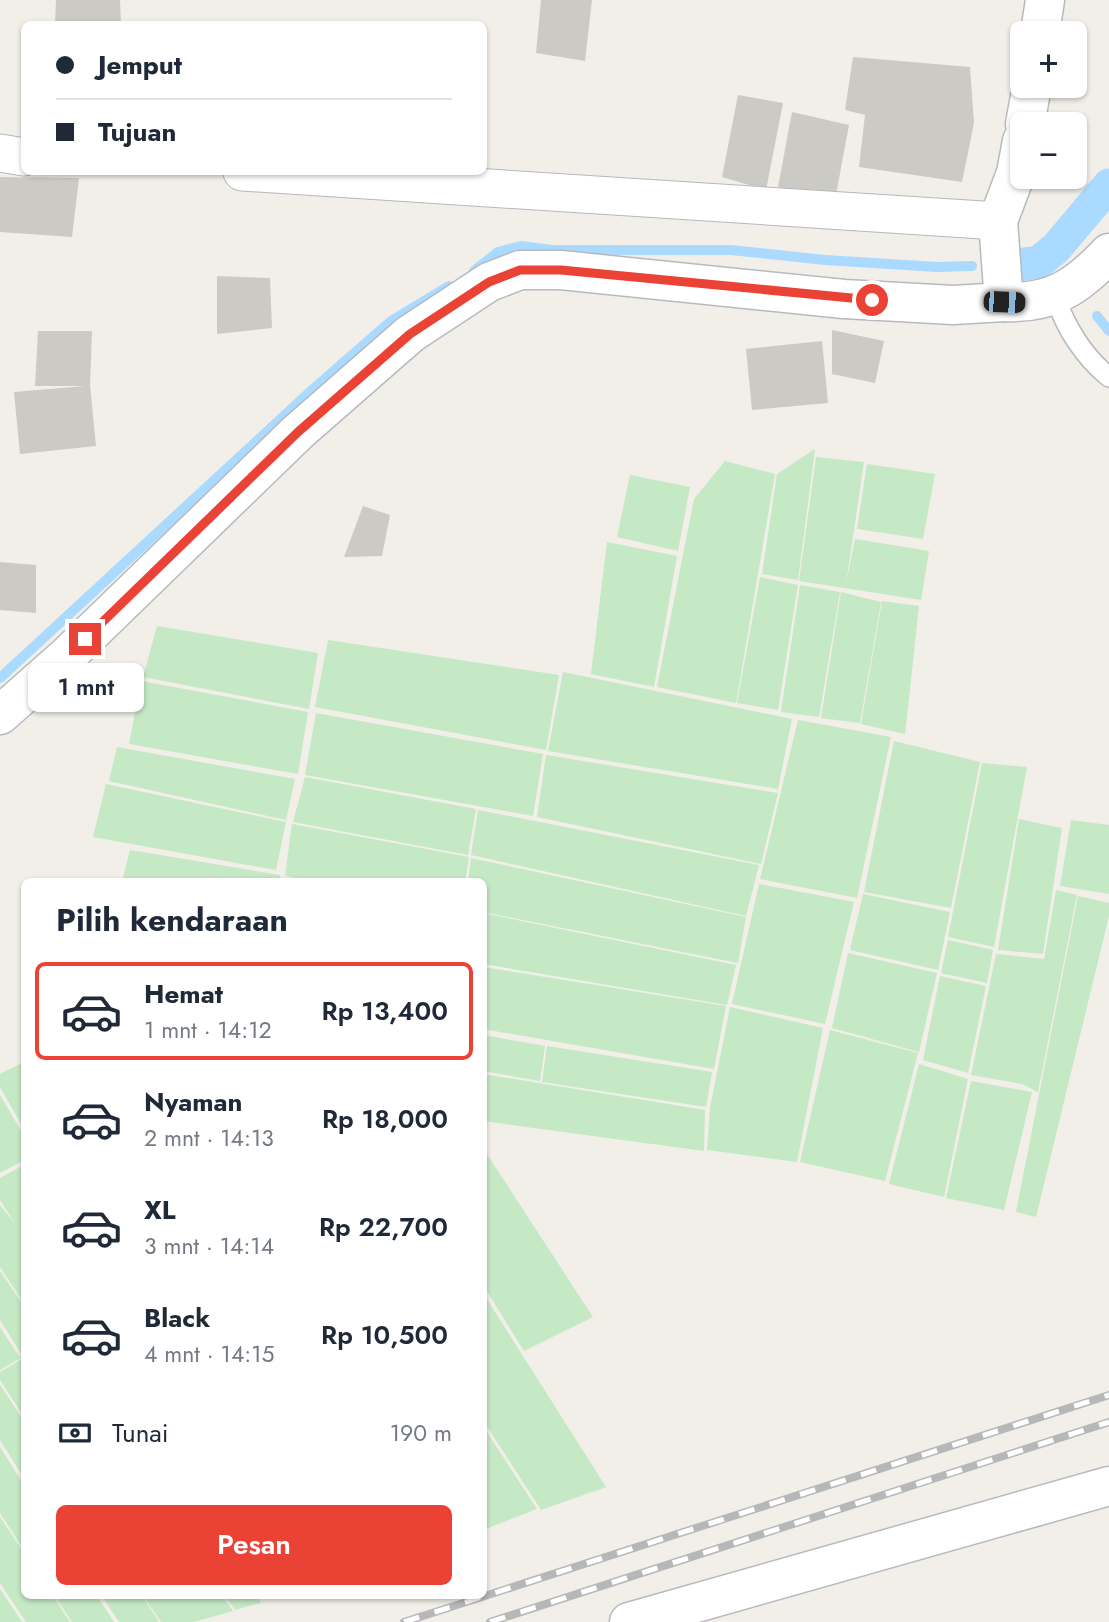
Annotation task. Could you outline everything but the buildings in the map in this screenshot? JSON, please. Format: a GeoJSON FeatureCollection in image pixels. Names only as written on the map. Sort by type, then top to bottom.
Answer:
{"type":"FeatureCollection","features":[{"type":"Feature","properties":{"kind":"street"},"geometry":{"type":"LineString","coordinates":[[1042,21],[1045,0]]}},
{"type":"Feature","properties":{"kind":"street"},"geometry":{"type":"LineString","coordinates":[[0,153],[21,156]]}},
{"type":"Feature","properties":{"kind":"street"},"geometry":{"type":"LineString","coordinates":[[288,175],[998,221]]}},
{"type":"Feature","properties":{"kind":"street"},"geometry":{"type":"LineString","coordinates":[[1004,302],[998,221],[1010,189]]}},
{"type":"Feature","properties":{"kind":"street"},"geometry":{"type":"LineString","coordinates":[[0,715],[68,655],[298,432],[410,334],[489,282],[520,270],[561,270],[844,299],[953,305],[1022,303],[1055,296],[1072,288],[1109,253]]}},
{"type":"Feature","properties":{"kind":"street"},"geometry":{"type":"LineString","coordinates":[[629,1622],[1109,1486]]}},
{"type":"Feature","properties":{"kind":"lane"},"geometry":{"type":"LineString","coordinates":[[1055,296],[1062,318],[1096,366],[1109,377]]}},
{"type":"Feature","properties":{"kind":"green space"},"geometry":{"type":"Polygon","coordinates":[[[815,449],[798,580],[762,574],[777,474],[815,449]]]}},
{"type":"Feature","properties":{"kind":"green space"},"geometry":{"type":"Polygon","coordinates":[[[816,457],[864,462],[846,584],[855,539],[929,551],[921,600],[799,581],[816,457]]]}},
{"type":"Feature","properties":{"kind":"green space"},"geometry":{"type":"Polygon","coordinates":[[[725,461],[775,474],[736,703],[657,687],[694,499],[725,461]]]}},
{"type":"Feature","properties":{"kind":"green space"},"geometry":{"type":"Polygon","coordinates":[[[867,464],[935,474],[923,539],[857,529],[867,464]]]}},
{"type":"Feature","properties":{"kind":"green space"},"geometry":{"type":"Polygon","coordinates":[[[630,475],[690,487],[678,551],[617,537],[630,475]]]}},
{"type":"Feature","properties":{"kind":"green space"},"geometry":{"type":"Polygon","coordinates":[[[607,542],[677,556],[654,687],[591,674],[607,542]]]}},
{"type":"Feature","properties":{"kind":"green space"},"geometry":{"type":"Polygon","coordinates":[[[760,577],[798,585],[778,710],[737,703],[760,577]]]}},
{"type":"Feature","properties":{"kind":"green space"},"geometry":{"type":"Polygon","coordinates":[[[800,585],[840,592],[819,717],[781,712],[800,585]]]}},
{"type":"Feature","properties":{"kind":"green space"},"geometry":{"type":"Polygon","coordinates":[[[841,592],[881,602],[860,723],[821,718],[841,592]]]}},
{"type":"Feature","properties":{"kind":"green space"},"geometry":{"type":"Polygon","coordinates":[[[882,601],[919,606],[905,734],[861,724],[882,601]]]}},
{"type":"Feature","properties":{"kind":"green space"},"geometry":{"type":"Polygon","coordinates":[[[157,626],[318,653],[309,709],[143,677],[157,626]]]}},
{"type":"Feature","properties":{"kind":"green space"},"geometry":{"type":"Polygon","coordinates":[[[328,640],[559,675],[546,750],[315,707],[328,640]]]}},
{"type":"Feature","properties":{"kind":"green space"},"geometry":{"type":"Polygon","coordinates":[[[563,672],[792,719],[778,789],[548,751],[563,672]]]}},
{"type":"Feature","properties":{"kind":"green space"},"geometry":{"type":"Polygon","coordinates":[[[141,681],[308,712],[298,774],[129,744],[141,681]]]}},
{"type":"Feature","properties":{"kind":"green space"},"geometry":{"type":"Polygon","coordinates":[[[316,713],[543,754],[533,816],[305,775],[316,713]]]}},
{"type":"Feature","properties":{"kind":"green space"},"geometry":{"type":"Polygon","coordinates":[[[798,720],[891,737],[857,898],[760,879],[798,720]]]}},
{"type":"Feature","properties":{"kind":"green space"},"geometry":{"type":"Polygon","coordinates":[[[894,741],[980,762],[951,908],[864,892],[894,741]]]}},
{"type":"Feature","properties":{"kind":"green space"},"geometry":{"type":"Polygon","coordinates":[[[117,747],[295,779],[286,820],[109,781],[117,747]]]}},
{"type":"Feature","properties":{"kind":"green space"},"geometry":{"type":"Polygon","coordinates":[[[546,755],[778,793],[761,864],[537,817],[546,755]]]}},
{"type":"Feature","properties":{"kind":"green space"},"geometry":{"type":"Polygon","coordinates":[[[982,763],[1027,767],[994,947],[948,937],[982,763]]]}},
{"type":"Feature","properties":{"kind":"green space"},"geometry":{"type":"Polygon","coordinates":[[[305,777],[476,809],[468,855],[293,822],[305,777]]]}},
{"type":"Feature","properties":{"kind":"green space"},"geometry":{"type":"Polygon","coordinates":[[[106,784],[286,822],[276,870],[93,837],[106,784]]]}},
{"type":"Feature","properties":{"kind":"green space"},"geometry":{"type":"Polygon","coordinates":[[[478,810],[759,865],[746,916],[471,855],[478,810]]]}},
{"type":"Feature","properties":{"kind":"green space"},"geometry":{"type":"Polygon","coordinates":[[[1019,819],[1062,828],[1043,954],[998,950],[1019,819]]]}},
{"type":"Feature","properties":{"kind":"green space"},"geometry":{"type":"Polygon","coordinates":[[[1071,820],[1109,825],[1109,894],[1060,886],[1071,820]]]}},
{"type":"Feature","properties":{"kind":"green space"},"geometry":{"type":"Polygon","coordinates":[[[292,824],[469,857],[466,878],[285,876],[292,824]]]}},
{"type":"Feature","properties":{"kind":"green space"},"geometry":{"type":"Polygon","coordinates":[[[130,850],[280,875],[280,878],[123,878],[130,850]]]}},
{"type":"Feature","properties":{"kind":"green space"},"geometry":{"type":"Polygon","coordinates":[[[471,858],[746,917],[738,963],[487,913],[487,878],[468,878],[471,858]]]}},
{"type":"Feature","properties":{"kind":"green space"},"geometry":{"type":"Polygon","coordinates":[[[759,884],[854,902],[825,1024],[732,1004],[759,884]]]}},
{"type":"Feature","properties":{"kind":"green space"},"geometry":{"type":"Polygon","coordinates":[[[1056,890],[1077,895],[1038,1092],[1022,1084],[971,1075],[996,954],[1044,959],[1056,890]]]}},
{"type":"Feature","properties":{"kind":"green space"},"geometry":{"type":"Polygon","coordinates":[[[863,894],[950,912],[938,970],[850,950],[863,894]]]}},
{"type":"Feature","properties":{"kind":"green space"},"geometry":{"type":"Polygon","coordinates":[[[1078,896],[1109,903],[1109,916],[1036,1217],[1016,1212],[1078,896]]]}},
{"type":"Feature","properties":{"kind":"green space"},"geometry":{"type":"Polygon","coordinates":[[[487,914],[736,965],[727,1005],[487,965],[487,914]]]}},
{"type":"Feature","properties":{"kind":"green space"},"geometry":{"type":"Polygon","coordinates":[[[948,940],[993,950],[987,983],[941,973],[948,940]]]}},
{"type":"Feature","properties":{"kind":"green space"},"geometry":{"type":"Polygon","coordinates":[[[848,953],[937,973],[919,1052],[832,1028],[848,953]]]}},
{"type":"Feature","properties":{"kind":"green space"},"geometry":{"type":"Polygon","coordinates":[[[487,968],[726,1006],[714,1069],[487,1030],[487,968]]]}},
{"type":"Feature","properties":{"kind":"green space"},"geometry":{"type":"Polygon","coordinates":[[[940,976],[986,986],[968,1073],[923,1060],[940,976]]]}},
{"type":"Feature","properties":{"kind":"green space"},"geometry":{"type":"Polygon","coordinates":[[[730,1007],[823,1028],[797,1162],[707,1150],[710,1108],[730,1007]]]}},
{"type":"Feature","properties":{"kind":"green space"},"geometry":{"type":"Polygon","coordinates":[[[830,1030],[918,1053],[885,1181],[800,1162],[830,1030]]]}},
{"type":"Feature","properties":{"kind":"green space"},"geometry":{"type":"Polygon","coordinates":[[[487,1036],[545,1046],[540,1081],[487,1072],[487,1036]]]}},
{"type":"Feature","properties":{"kind":"green space"},"geometry":{"type":"Polygon","coordinates":[[[547,1046],[712,1072],[706,1107],[542,1082],[547,1046]]]}},
{"type":"Feature","properties":{"kind":"green space"},"geometry":{"type":"Polygon","coordinates":[[[21,1064],[21,1124],[0,1087],[0,1074],[21,1064]]]}},
{"type":"Feature","properties":{"kind":"green space"},"geometry":{"type":"Polygon","coordinates":[[[919,1064],[968,1079],[944,1197],[889,1184],[919,1064]]]}},
{"type":"Feature","properties":{"kind":"green space"},"geometry":{"type":"Polygon","coordinates":[[[487,1075],[705,1110],[704,1151],[487,1122],[487,1075]]]}},
{"type":"Feature","properties":{"kind":"green space"},"geometry":{"type":"Polygon","coordinates":[[[971,1081],[1032,1092],[1004,1210],[946,1198],[971,1081]]]}},
{"type":"Feature","properties":{"kind":"green space"},"geometry":{"type":"Polygon","coordinates":[[[0,1095],[21,1131],[21,1162],[0,1173],[0,1095]]]}},
{"type":"Feature","properties":{"kind":"green space"},"geometry":{"type":"Polygon","coordinates":[[[487,1154],[593,1317],[524,1351],[487,1291],[487,1154]]]}},
{"type":"Feature","properties":{"kind":"green space"},"geometry":{"type":"Polygon","coordinates":[[[21,1167],[21,1298],[0,1267],[0,1205],[16,1225],[0,1200],[0,1178],[21,1167]]]}},
{"type":"Feature","properties":{"kind":"green space"},"geometry":{"type":"Polygon","coordinates":[[[0,1271],[21,1302],[21,1353],[0,1320],[0,1271]]]}},
{"type":"Feature","properties":{"kind":"green space"},"geometry":{"type":"Polygon","coordinates":[[[487,1299],[606,1487],[541,1510],[487,1426],[487,1299]]]}},
{"type":"Feature","properties":{"kind":"green space"},"geometry":{"type":"Polygon","coordinates":[[[0,1327],[20,1358],[0,1370],[0,1327]]]}},
{"type":"Feature","properties":{"kind":"green space"},"geometry":{"type":"Polygon","coordinates":[[[21,1360],[21,1412],[0,1380],[0,1372],[21,1360]]]}},
{"type":"Feature","properties":{"kind":"green space"},"geometry":{"type":"Polygon","coordinates":[[[0,1385],[21,1416],[21,1473],[0,1440],[0,1385]]]}},
{"type":"Feature","properties":{"kind":"green space"},"geometry":{"type":"Polygon","coordinates":[[[487,1432],[537,1509],[487,1528],[487,1432]]]}},
{"type":"Feature","properties":{"kind":"green space"},"geometry":{"type":"Polygon","coordinates":[[[0,1447],[21,1480],[21,1545],[0,1513],[0,1447]]]}},
{"type":"Feature","properties":{"kind":"green space"},"geometry":{"type":"Polygon","coordinates":[[[0,1517],[21,1548],[21,1599],[55,1599],[70,1622],[26,1622],[0,1583],[0,1517]]]}},
{"type":"Feature","properties":{"kind":"green space"},"geometry":{"type":"Polygon","coordinates":[[[0,1589],[22,1622],[0,1622],[0,1589]]]}},
{"type":"Feature","properties":{"kind":"green space"},"geometry":{"type":"Polygon","coordinates":[[[57,1599],[99,1599],[114,1622],[72,1622],[57,1599]]]}},
{"type":"Feature","properties":{"kind":"green space"},"geometry":{"type":"Polygon","coordinates":[[[104,1599],[144,1599],[159,1622],[119,1622],[104,1599]]]}},
{"type":"Feature","properties":{"kind":"green space"},"geometry":{"type":"Polygon","coordinates":[[[145,1599],[225,1599],[233,1611],[194,1622],[161,1622],[145,1599]]]}},
{"type":"Feature","properties":{"kind":"green space"},"geometry":{"type":"Polygon","coordinates":[[[227,1599],[259,1599],[261,1603],[235,1610],[227,1599]]]}},
{"type":"Feature","properties":{"kind":"waterway"},"geometry":{"type":"LineString","coordinates":[[1018,265],[1039,262],[1056,248],[1109,185]]}},
{"type":"Feature","properties":{"kind":"waterway"},"geometry":{"type":"LineString","coordinates":[[474,271],[498,252],[521,246],[552,250],[731,250],[825,260],[937,267],[972,266]]}},
{"type":"Feature","properties":{"kind":"waterway"},"geometry":{"type":"LineString","coordinates":[[0,678],[312,390],[391,321],[449,286]]}},
{"type":"Feature","properties":{"kind":"waterway"},"geometry":{"type":"LineString","coordinates":[[1097,316],[1109,331]]}},
{"type":"Feature","properties":{"kind":"railway"},"geometry":{"type":"LineString","coordinates":[[487,1595],[1109,1395]]}},
{"type":"Feature","properties":{"kind":"railway"},"geometry":{"type":"LineString","coordinates":[[490,1622],[1109,1422]]}},
{"type":"Feature","properties":{"kind":"railway"},"geometry":{"type":"LineString","coordinates":[[404,1622],[475,1599]]}},
{"type":"Feature","properties":{"kind":"route"},"geometry":{"type":"LineString","coordinates":[[85,639],[298,432],[410,334],[489,282],[520,270],[561,270],[872,300]]}}]}
